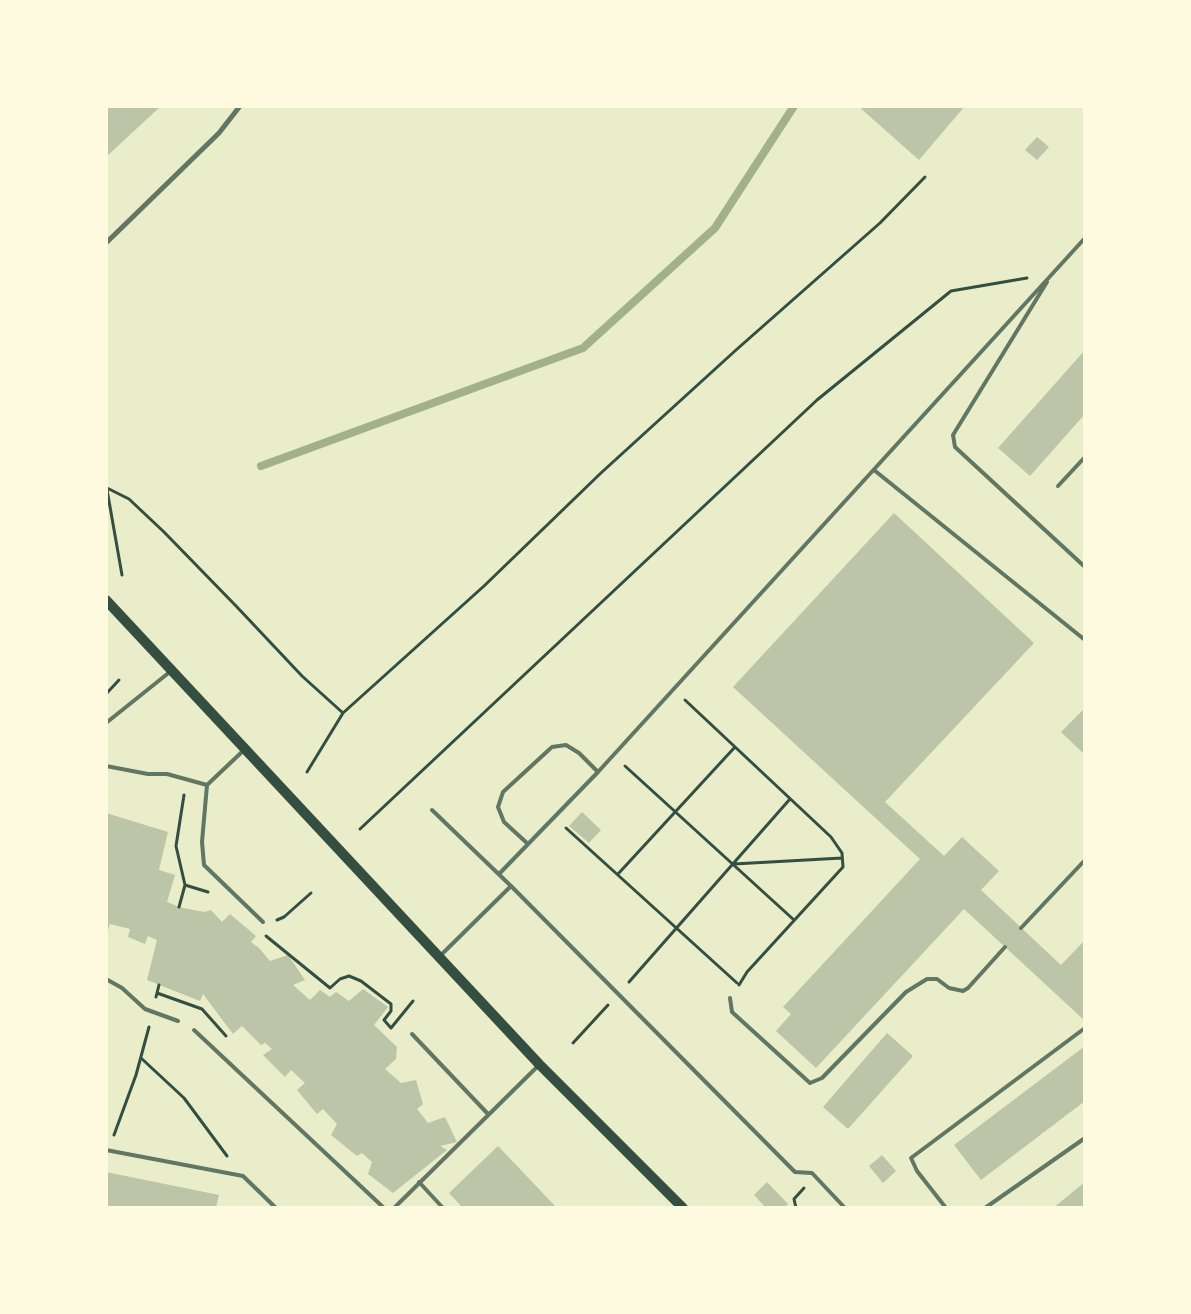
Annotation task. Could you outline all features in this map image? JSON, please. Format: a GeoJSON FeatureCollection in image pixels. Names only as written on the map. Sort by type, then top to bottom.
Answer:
{"type":"FeatureCollection","features":[{"type":"Feature","properties":{"kind":"main road"},"geometry":{"type":"LineString","coordinates":[[106,600],[539,1064],[683,1208]]}},
{"type":"Feature","properties":{"kind":"street"},"geometry":{"type":"LineString","coordinates":[[106,244],[219,134],[240,106]]}},
{"type":"Feature","properties":{"kind":"lane"},"geometry":{"type":"LineString","coordinates":[[500,874],[598,772],[1085,238]]}},
{"type":"Feature","properties":{"kind":"lane"},"geometry":{"type":"LineString","coordinates":[[1052,273],[953,435],[955,447],[1085,567]]}},
{"type":"Feature","properties":{"kind":"lane"},"geometry":{"type":"LineString","coordinates":[[1058,486],[1085,457]]}},
{"type":"Feature","properties":{"kind":"lane"},"geometry":{"type":"LineString","coordinates":[[874,470],[1085,640]]}},
{"type":"Feature","properties":{"kind":"lane"},"geometry":{"type":"LineString","coordinates":[[106,723],[172,670]]}},
{"type":"Feature","properties":{"kind":"lane"},"geometry":{"type":"LineString","coordinates":[[528,844],[504,822],[498,807],[503,792],[552,747],[566,746],[579,753],[598,772]]}},
{"type":"Feature","properties":{"kind":"lane"},"geometry":{"type":"LineString","coordinates":[[245,748],[207,786],[202,842],[204,865],[263,922]]}},
{"type":"Feature","properties":{"kind":"lane"},"geometry":{"type":"LineString","coordinates":[[106,766],[148,774],[166,774],[207,786]]}},
{"type":"Feature","properties":{"kind":"lane"},"geometry":{"type":"LineString","coordinates":[[432,810],[500,874],[795,1172],[812,1173],[845,1208]]}},
{"type":"Feature","properties":{"kind":"lane"},"geometry":{"type":"LineString","coordinates":[[1022,928],[1085,860]]}},
{"type":"Feature","properties":{"kind":"lane"},"geometry":{"type":"LineString","coordinates":[[440,956],[511,886]]}},
{"type":"Feature","properties":{"kind":"lane"},"geometry":{"type":"LineString","coordinates":[[730,998],[732,1012],[810,1083],[822,1078],[906,992],[927,979],[937,979],[949,988],[963,991],[968,988],[1005,947]]}},
{"type":"Feature","properties":{"kind":"lane"},"geometry":{"type":"LineString","coordinates":[[106,979],[122,988],[145,1009],[178,1020]]}},
{"type":"Feature","properties":{"kind":"lane"},"geometry":{"type":"LineString","coordinates":[[946,1208],[917,1171],[910,1158],[1085,1028]]}},
{"type":"Feature","properties":{"kind":"lane"},"geometry":{"type":"LineString","coordinates":[[194,1030],[384,1208]]}},
{"type":"Feature","properties":{"kind":"lane"},"geometry":{"type":"LineString","coordinates":[[412,1034],[488,1114]]}},
{"type":"Feature","properties":{"kind":"lane"},"geometry":{"type":"LineString","coordinates":[[394,1208],[539,1064]]}},
{"type":"Feature","properties":{"kind":"lane"},"geometry":{"type":"LineString","coordinates":[[985,1208],[1085,1138]]}},
{"type":"Feature","properties":{"kind":"lane"},"geometry":{"type":"LineString","coordinates":[[107,1150],[243,1176],[276,1208]]}},
{"type":"Feature","properties":{"kind":"lane"},"geometry":{"type":"LineString","coordinates":[[420,1182],[444,1208]]}},
{"type":"Feature","properties":{"kind":"path"},"geometry":{"type":"LineString","coordinates":[[307,772],[343,713],[484,586],[623,453],[880,223],[925,178]]}},
{"type":"Feature","properties":{"kind":"path"},"geometry":{"type":"LineString","coordinates":[[360,829],[817,400],[951,291],[1052,273]]}},
{"type":"Feature","properties":{"kind":"path"},"geometry":{"type":"LineString","coordinates":[[106,484],[122,575]]}},
{"type":"Feature","properties":{"kind":"path"},"geometry":{"type":"LineString","coordinates":[[107,488],[129,499],[164,532],[302,676],[343,713]]}},
{"type":"Feature","properties":{"kind":"path"},"geometry":{"type":"LineString","coordinates":[[106,694],[119,680]]}},
{"type":"Feature","properties":{"kind":"path"},"geometry":{"type":"LineString","coordinates":[[674,689],[830,837],[842,853],[843,867],[747,972],[730,998]]}},
{"type":"Feature","properties":{"kind":"path"},"geometry":{"type":"LineString","coordinates":[[618,874],[735,747]]}},
{"type":"Feature","properties":{"kind":"path"},"geometry":{"type":"LineString","coordinates":[[613,755],[794,920]]}},
{"type":"Feature","properties":{"kind":"path"},"geometry":{"type":"LineString","coordinates":[[179,907],[185,885],[176,846],[183,799]]}},
{"type":"Feature","properties":{"kind":"path"},"geometry":{"type":"LineString","coordinates":[[573,1043],[790,799]]}},
{"type":"Feature","properties":{"kind":"path"},"geometry":{"type":"LineString","coordinates":[[554,817],[739,984]]}},
{"type":"Feature","properties":{"kind":"path"},"geometry":{"type":"LineString","coordinates":[[733,864],[842,858]]}},
{"type":"Feature","properties":{"kind":"path"},"geometry":{"type":"LineString","coordinates":[[263,922],[274,921],[284,917],[311,893]]}},
{"type":"Feature","properties":{"kind":"path"},"geometry":{"type":"LineString","coordinates":[[264,934],[330,988],[340,979],[349,976],[361,981],[391,1004],[391,1011],[384,1020],[391,1028],[413,1001]]}},
{"type":"Feature","properties":{"kind":"path"},"geometry":{"type":"LineString","coordinates":[[157,993],[202,1009],[230,1040]]}},
{"type":"Feature","properties":{"kind":"path"},"geometry":{"type":"LineString","coordinates":[[107,1150],[136,1075],[146,1037]]}},
{"type":"Feature","properties":{"kind":"path"},"geometry":{"type":"LineString","coordinates":[[141,1057],[184,1098],[243,1176]]}},
{"type":"Feature","properties":{"kind":"path"},"geometry":{"type":"LineString","coordinates":[[796,1208],[794,1199],[797,1193],[817,1179]]}},
{"type":"Feature","properties":{"kind":"building"},"geometry":{"type":"Polygon","coordinates":[[[106,106],[161,106],[106,157],[106,106]]]}},
{"type":"Feature","properties":{"kind":"building"},"geometry":{"type":"Polygon","coordinates":[[[858,106],[965,106],[919,160],[858,106]]]}},
{"type":"Feature","properties":{"kind":"building"},"geometry":{"type":"Polygon","coordinates":[[[1037,137],[1049,147],[1037,160],[1025,150],[1037,137]]]}},
{"type":"Feature","properties":{"kind":"building"},"geometry":{"type":"Polygon","coordinates":[[[1085,350],[1085,414],[1030,476],[998,448],[1085,350]]]}},
{"type":"Feature","properties":{"kind":"building"},"geometry":{"type":"Polygon","coordinates":[[[894,513],[1034,643],[885,802],[944,856],[962,837],[999,871],[981,890],[1061,965],[1085,940],[1085,1021],[964,909],[816,1068],[776,1031],[791,1014],[783,1007],[920,859],[733,687],[894,513]]]}},
{"type":"Feature","properties":{"kind":"building"},"geometry":{"type":"Polygon","coordinates":[[[1085,708],[1085,755],[1061,732],[1085,708]]]}},
{"type":"Feature","properties":{"kind":"building"},"geometry":{"type":"Polygon","coordinates":[[[582,812],[601,830],[589,843],[569,826],[582,812]]]}},
{"type":"Feature","properties":{"kind":"building"},"geometry":{"type":"Polygon","coordinates":[[[106,813],[168,832],[159,870],[175,875],[167,902],[179,907],[204,912],[211,910],[222,922],[230,914],[256,936],[251,942],[270,961],[288,955],[305,980],[293,985],[310,1000],[320,990],[330,997],[336,992],[349,1001],[363,989],[388,1007],[374,1025],[397,1047],[396,1059],[385,1069],[401,1083],[416,1080],[423,1104],[417,1109],[428,1123],[445,1117],[457,1142],[440,1146],[447,1150],[393,1193],[368,1174],[372,1162],[362,1153],[357,1156],[331,1135],[337,1124],[323,1109],[317,1114],[297,1090],[305,1083],[291,1070],[285,1077],[263,1055],[272,1049],[265,1043],[261,1045],[242,1026],[233,1034],[203,994],[200,1001],[147,980],[157,940],[148,936],[145,944],[128,937],[130,929],[110,924],[106,936],[106,813]]]}},
{"type":"Feature","properties":{"kind":"building"},"geometry":{"type":"Polygon","coordinates":[[[887,1033],[913,1056],[848,1129],[823,1107],[887,1033]]]}},
{"type":"Feature","properties":{"kind":"building"},"geometry":{"type":"Polygon","coordinates":[[[1085,1046],[1085,1101],[981,1180],[954,1145],[1085,1046]]]}},
{"type":"Feature","properties":{"kind":"building"},"geometry":{"type":"Polygon","coordinates":[[[498,1146],[557,1208],[463,1208],[449,1193],[498,1146]]]}},
{"type":"Feature","properties":{"kind":"building"},"geometry":{"type":"Polygon","coordinates":[[[882,1155],[896,1171],[883,1183],[869,1166],[882,1155]]]}},
{"type":"Feature","properties":{"kind":"building"},"geometry":{"type":"Polygon","coordinates":[[[106,1172],[219,1195],[216,1208],[106,1208],[106,1172]]]}},
{"type":"Feature","properties":{"kind":"building"},"geometry":{"type":"Polygon","coordinates":[[[767,1182],[788,1204],[784,1208],[766,1208],[754,1195],[767,1182]]]}},
{"type":"Feature","properties":{"kind":"building"},"geometry":{"type":"Polygon","coordinates":[[[1085,1182],[1085,1208],[1053,1208],[1085,1182]]]}},
{"type":"Feature","properties":{"kind":"waterway"},"geometry":{"type":"LineString","coordinates":[[261,466],[583,348],[715,228],[794,106]]}}]}
